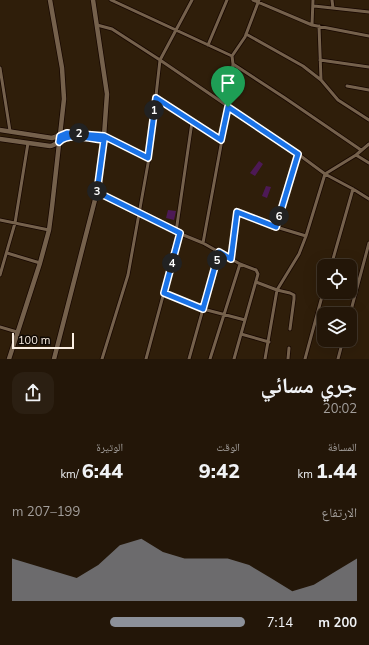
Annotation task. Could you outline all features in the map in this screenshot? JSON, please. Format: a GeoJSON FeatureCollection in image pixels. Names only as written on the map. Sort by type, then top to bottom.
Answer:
{"type":"FeatureCollection","features":[{"type":"Feature","properties":{"kind":"street"},"geometry":{"type":"LineString","coordinates":[[9,359],[49,230],[60,136],[64,99],[62,68],[50,0]]}},
{"type":"Feature","properties":{"kind":"street"},"geometry":{"type":"LineString","coordinates":[[54,359],[97,192],[104,138],[107,94],[93,0]]}},
{"type":"Feature","properties":{"kind":"street"},"geometry":{"type":"LineString","coordinates":[[111,0],[232,56]]}},
{"type":"Feature","properties":{"kind":"street"},"geometry":{"type":"LineString","coordinates":[[102,359],[128,275],[148,158],[160,60],[192,0]]}},
{"type":"Feature","properties":{"kind":"street"},"geometry":{"type":"LineString","coordinates":[[208,45],[227,0]]}},
{"type":"Feature","properties":{"kind":"street"},"geometry":{"type":"LineString","coordinates":[[253,0],[259,1],[312,25],[369,36]]}},
{"type":"Feature","properties":{"kind":"street"},"geometry":{"type":"LineString","coordinates":[[312,25],[314,6],[313,0]]}},
{"type":"Feature","properties":{"kind":"street"},"geometry":{"type":"LineString","coordinates":[[332,0],[332,8]]}},
{"type":"Feature","properties":{"kind":"street"},"geometry":{"type":"LineString","coordinates":[[203,243],[228,107],[232,56],[246,34],[259,1]]}},
{"type":"Feature","properties":{"kind":"street"},"geometry":{"type":"LineString","coordinates":[[314,6],[369,12]]}},
{"type":"Feature","properties":{"kind":"street"},"geometry":{"type":"LineString","coordinates":[[97,25],[112,29],[160,60],[325,174],[369,199]]}},
{"type":"Feature","properties":{"kind":"street"},"geometry":{"type":"LineString","coordinates":[[318,26],[321,80]]}},
{"type":"Feature","properties":{"kind":"street"},"geometry":{"type":"LineString","coordinates":[[246,34],[302,66],[321,80],[338,100],[369,120]]}},
{"type":"Feature","properties":{"kind":"street"},"geometry":{"type":"LineString","coordinates":[[320,60],[369,67]]}},
{"type":"Feature","properties":{"kind":"street"},"geometry":{"type":"LineString","coordinates":[[232,64],[361,150]]}},
{"type":"Feature","properties":{"kind":"street"},"geometry":{"type":"LineString","coordinates":[[0,68],[10,131]]}},
{"type":"Feature","properties":{"kind":"street"},"geometry":{"type":"LineString","coordinates":[[347,86],[369,90]]}},
{"type":"Feature","properties":{"kind":"street"},"geometry":{"type":"LineString","coordinates":[[156,98],[221,140]]}},
{"type":"Feature","properties":{"kind":"street"},"geometry":{"type":"LineString","coordinates":[[146,359],[164,293],[178,232],[192,122]]}},
{"type":"Feature","properties":{"kind":"street"},"geometry":{"type":"LineString","coordinates":[[0,130],[52,138],[67,133],[104,138],[148,158]]}},
{"type":"Feature","properties":{"kind":"street"},"geometry":{"type":"LineString","coordinates":[[0,139],[52,146],[59,142],[62,138],[69,136],[104,138]]}},
{"type":"Feature","properties":{"kind":"street"},"geometry":{"type":"LineString","coordinates":[[0,275],[15,223],[28,143]]}},
{"type":"Feature","properties":{"kind":"street"},"geometry":{"type":"LineString","coordinates":[[265,359],[277,290],[299,254],[325,174],[369,144]]}},
{"type":"Feature","properties":{"kind":"street"},"geometry":{"type":"LineString","coordinates":[[276,227],[298,154]]}},
{"type":"Feature","properties":{"kind":"street"},"geometry":{"type":"LineString","coordinates":[[356,154],[369,163]]}},
{"type":"Feature","properties":{"kind":"street"},"geometry":{"type":"LineString","coordinates":[[333,259],[353,189]]}},
{"type":"Feature","properties":{"kind":"street"},"geometry":{"type":"LineString","coordinates":[[97,192],[139,214],[203,243],[240,264],[256,270],[258,274],[234,359]]}},
{"type":"Feature","properties":{"kind":"street"},"geometry":{"type":"LineString","coordinates":[[231,259],[237,212],[276,227],[306,236]]}},
{"type":"Feature","properties":{"kind":"street"},"geometry":{"type":"LineString","coordinates":[[0,220],[49,230]]}},
{"type":"Feature","properties":{"kind":"street"},"geometry":{"type":"LineString","coordinates":[[352,307],[369,243]]}},
{"type":"Feature","properties":{"kind":"street"},"geometry":{"type":"LineString","coordinates":[[189,359],[219,252]]}},
{"type":"Feature","properties":{"kind":"street"},"geometry":{"type":"LineString","coordinates":[[6,253],[40,263]]}},
{"type":"Feature","properties":{"kind":"street"},"geometry":{"type":"LineString","coordinates":[[210,359],[240,264]]}},
{"type":"Feature","properties":{"kind":"street"},"geometry":{"type":"LineString","coordinates":[[256,282],[290,293],[294,296],[290,329]]}},
{"type":"Feature","properties":{"kind":"street"},"geometry":{"type":"LineString","coordinates":[[164,293],[203,309],[245,320]]}},
{"type":"Feature","properties":{"kind":"street"},"geometry":{"type":"LineString","coordinates":[[305,359],[321,299]]}},
{"type":"Feature","properties":{"kind":"street"},"geometry":{"type":"LineString","coordinates":[[0,327],[17,332]]}},
{"type":"Feature","properties":{"kind":"street"},"geometry":{"type":"LineString","coordinates":[[241,334],[269,342]]}},
{"type":"Feature","properties":{"kind":"street"},"geometry":{"type":"LineString","coordinates":[[338,359],[341,347]]}},
{"type":"Feature","properties":{"kind":"street"},"geometry":{"type":"LineString","coordinates":[[288,359],[289,348]]}},
{"type":"Feature","properties":{"kind":"building"},"geometry":{"type":"Polygon","coordinates":[[[259,161],[263,164],[255,176],[250,173],[259,161]]]}},
{"type":"Feature","properties":{"kind":"building"},"geometry":{"type":"Polygon","coordinates":[[[266,186],[271,187],[267,198],[262,196],[266,186]]]}},
{"type":"Feature","properties":{"kind":"building"},"geometry":{"type":"Polygon","coordinates":[[[168,210],[176,211],[174,220],[166,218],[168,210]]]}},
{"type":"Feature","properties":{"kind":"route"},"geometry":{"type":"LineString","coordinates":[[156,98],[221,140],[228,107],[298,154],[276,227],[237,212],[231,259],[219,252],[203,309],[164,293],[180,233],[97,192],[104,140],[69,136],[62,138],[59,142],[60,136],[64,133],[104,136],[148,158],[156,98]]}}]}
